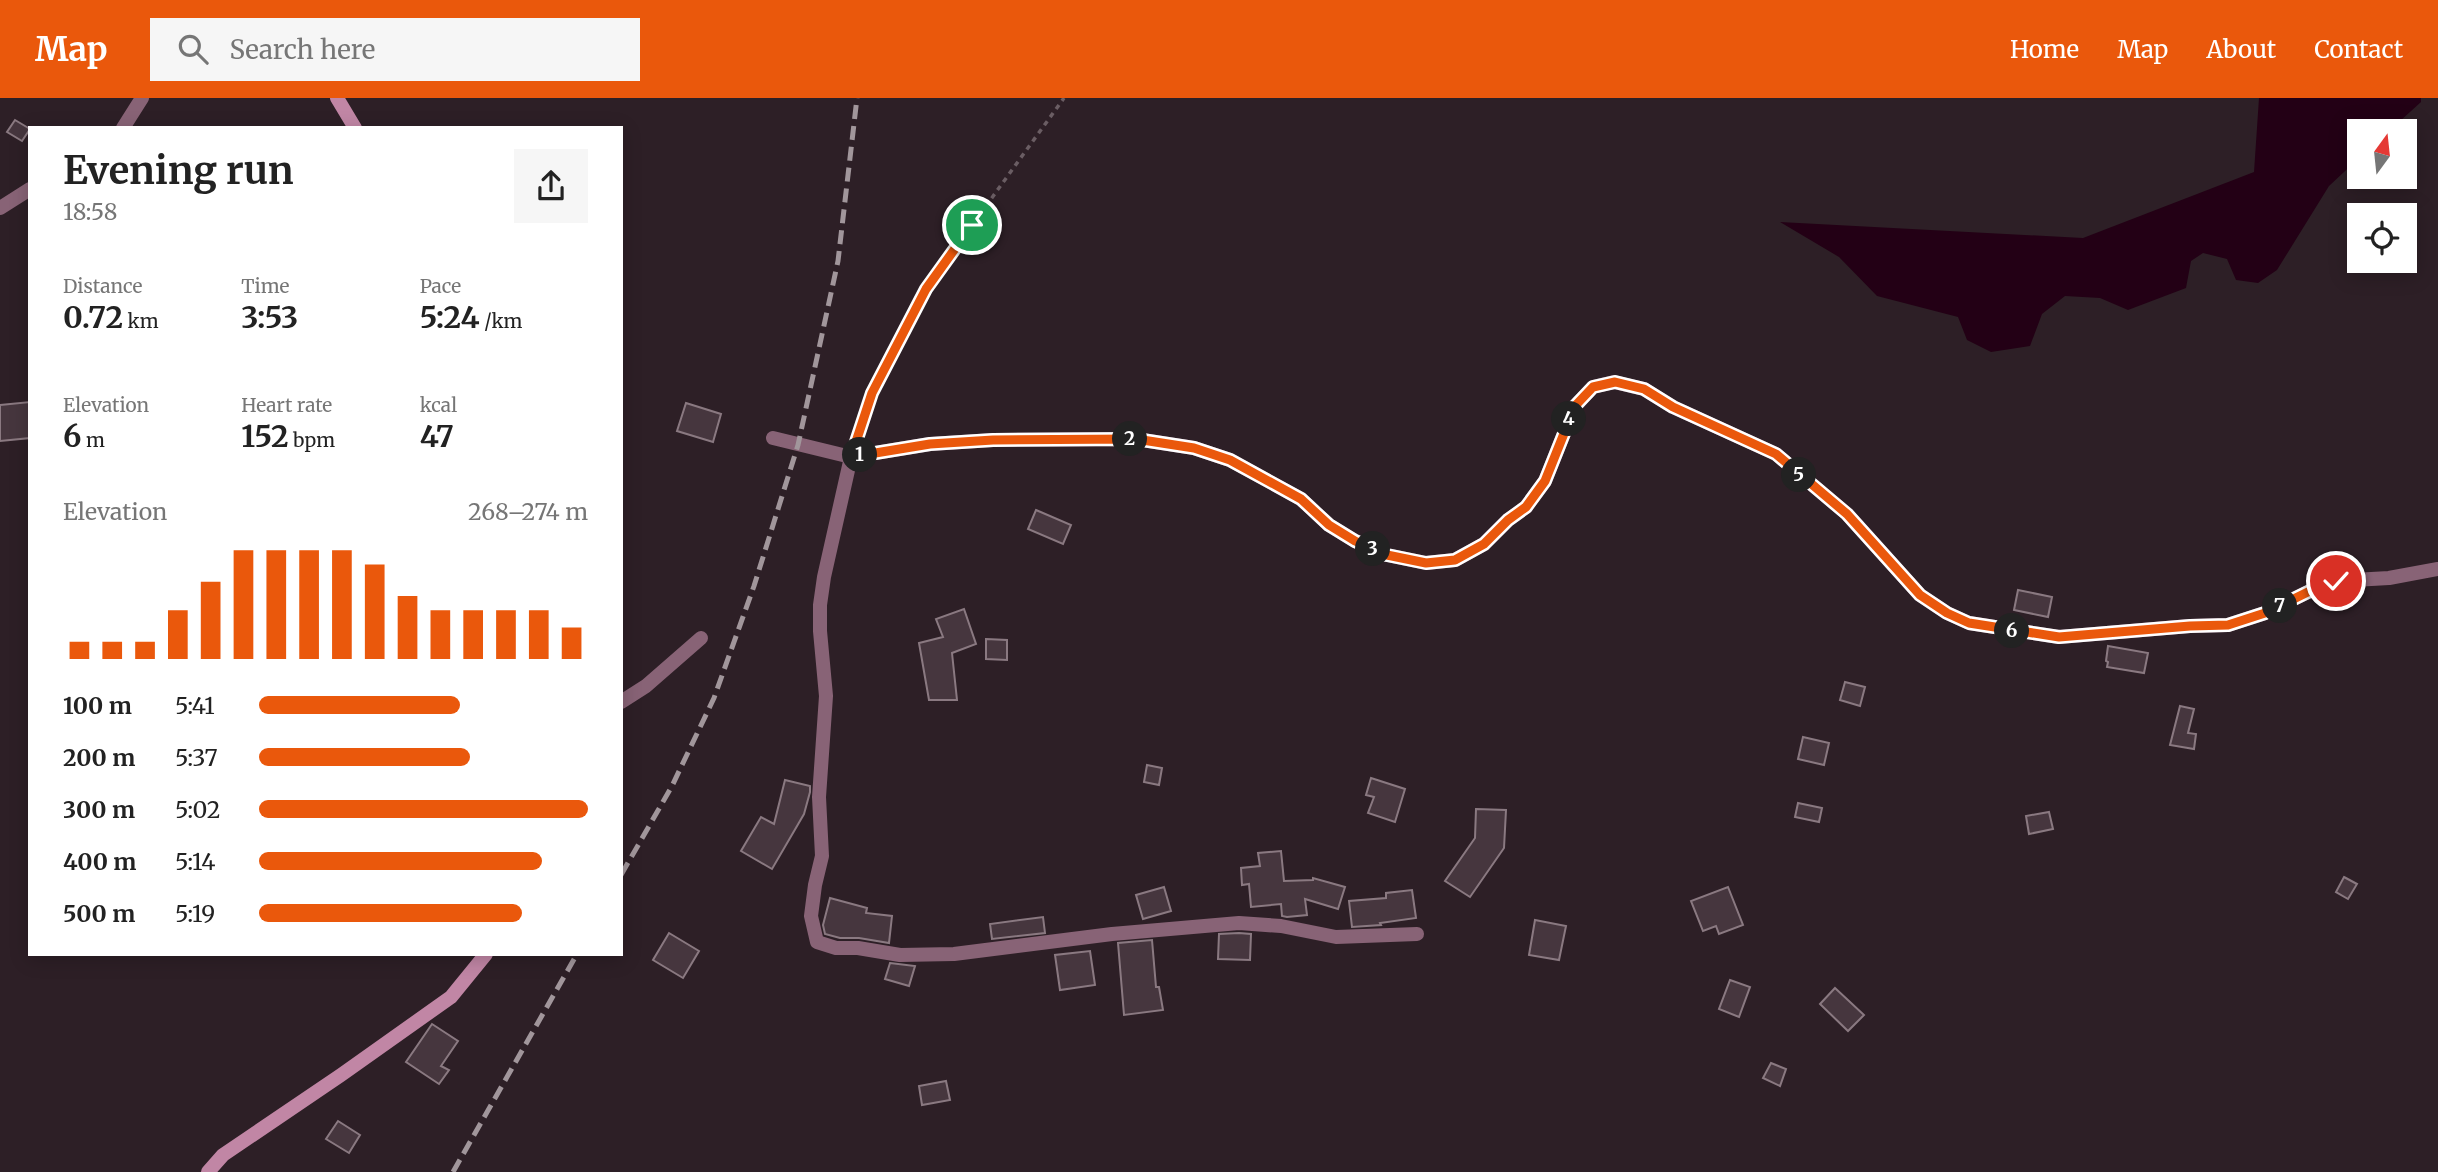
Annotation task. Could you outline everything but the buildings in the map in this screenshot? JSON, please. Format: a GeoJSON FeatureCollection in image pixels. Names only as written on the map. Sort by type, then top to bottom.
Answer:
{"type":"FeatureCollection","features":[{"type":"Feature","properties":{"kind":"street"},"geometry":{"type":"LineString","coordinates":[[123,126],[142,98]]}},
{"type":"Feature","properties":{"kind":"street"},"geometry":{"type":"LineString","coordinates":[[337,98],[354,126]]}},
{"type":"Feature","properties":{"kind":"street"},"geometry":{"type":"LineString","coordinates":[[0,208],[28,190]]}},
{"type":"Feature","properties":{"kind":"street"},"geometry":{"type":"LineString","coordinates":[[774,439],[851,457],[930,444],[993,440],[1136,439],[1194,448],[1230,460],[1301,499],[1329,525],[1355,541],[1387,555],[1426,563],[1455,560],[1484,544],[1508,520],[1526,507],[1545,481],[1575,406],[1593,387],[1615,382],[1644,389],[1673,407],[1776,454],[1847,514],[1920,595],[1947,613],[1969,623],[2059,637],[2228,625],[2265,613],[2336,581],[2389,579],[2438,569]]}},
{"type":"Feature","properties":{"kind":"street"},"geometry":{"type":"LineString","coordinates":[[851,457],[820,605],[827,696],[819,797],[822,856],[814,885],[811,916],[817,942],[836,948],[858,948],[900,956],[954,954],[1112,934],[1239,923],[1281,926],[1336,937],[1417,934]]}},
{"type":"Feature","properties":{"kind":"street"},"geometry":{"type":"LineString","coordinates":[[623,701],[646,685],[701,638]]}},
{"type":"Feature","properties":{"kind":"street"},"geometry":{"type":"LineString","coordinates":[[208,1172],[223,1155],[451,997],[484,956]]}},
{"type":"Feature","properties":{"kind":"path"},"geometry":{"type":"LineString","coordinates":[[851,457],[872,393],[926,289],[1064,98]]}},
{"type":"Feature","properties":{"kind":"shaded area"},"geometry":{"type":"Polygon","coordinates":[[[2259,98],[2421,98],[2421,102],[2402,119],[2347,119],[2347,169],[2329,186],[2277,270],[2258,283],[2236,280],[2227,259],[2203,253],[2191,261],[2186,288],[2128,310],[2100,298],[2065,296],[2042,314],[2030,346],[1991,352],[1967,340],[1958,317],[1877,296],[1839,257],[1780,222],[2083,238],[2254,172],[2259,98]]]}},
{"type":"Feature","properties":{"kind":"railway"},"geometry":{"type":"LineString","coordinates":[[623,872],[672,786],[714,698],[754,586],[798,445],[838,261],[857,98]]}},
{"type":"Feature","properties":{"kind":"railway"},"geometry":{"type":"LineString","coordinates":[[453,1172],[576,956]]}},
{"type":"Feature","properties":{"kind":"route"},"geometry":{"type":"LineString","coordinates":[[972,225],[926,289],[872,393],[851,457],[930,444],[993,440],[1136,439],[1194,448],[1230,460],[1301,499],[1329,525],[1355,541],[1387,555],[1426,563],[1455,560],[1484,544],[1508,520],[1526,507],[1545,481],[1575,406],[1593,387],[1615,382],[1644,389],[1673,407],[1776,454],[1847,514],[1920,595],[1947,613],[1969,623],[2059,637],[2228,625],[2265,613],[2336,581]]}}]}
